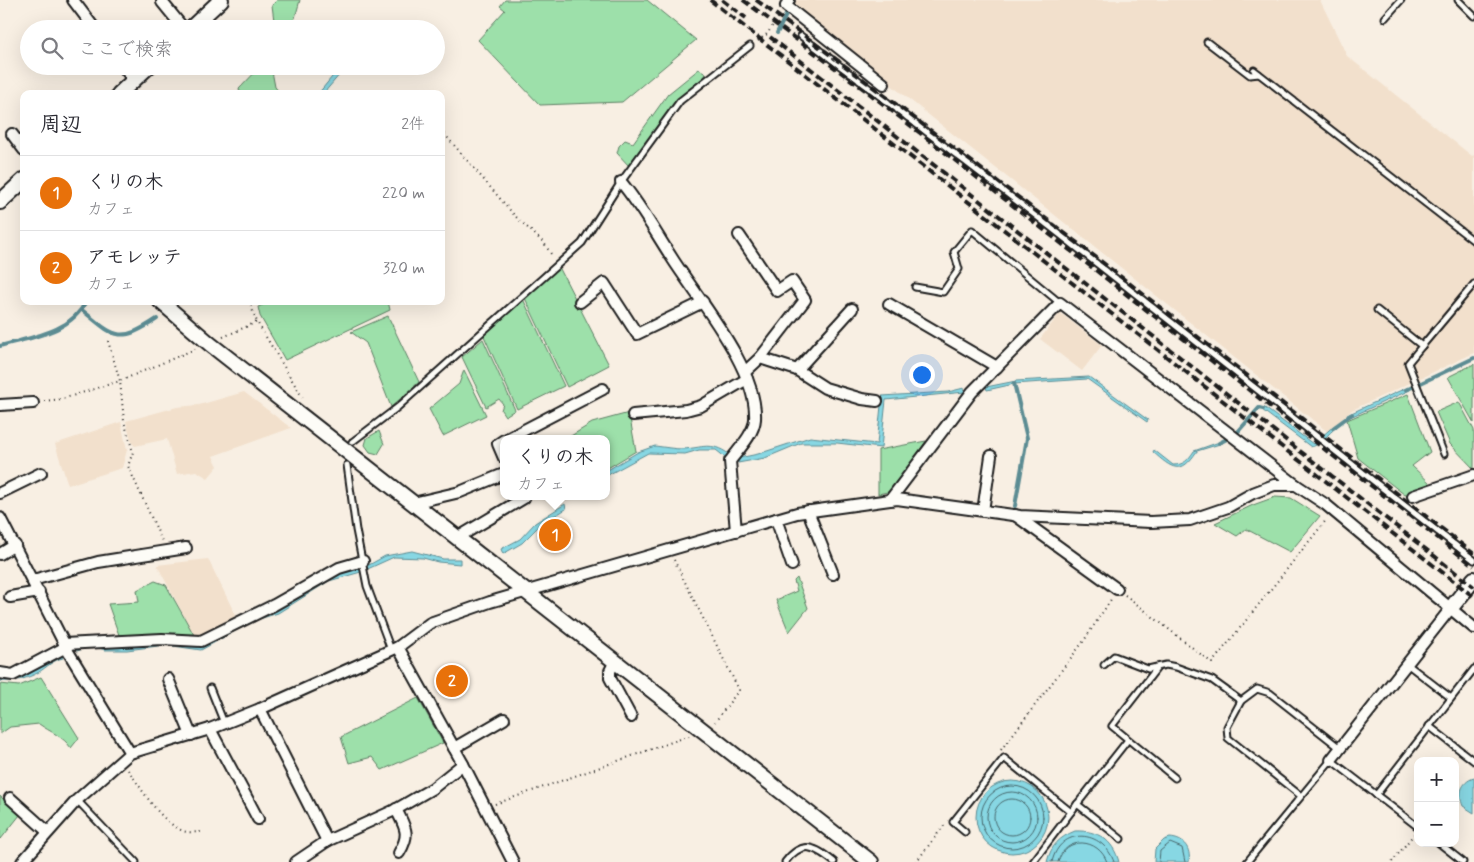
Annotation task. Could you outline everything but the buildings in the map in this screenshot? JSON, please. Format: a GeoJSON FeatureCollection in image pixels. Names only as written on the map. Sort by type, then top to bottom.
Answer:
{"type":"FeatureCollection","features":[{"type":"Feature","properties":{"kind":"street"},"geometry":{"type":"LineString","coordinates":[[73,0],[88,20]]}},
{"type":"Feature","properties":{"kind":"street"},"geometry":{"type":"LineString","coordinates":[[200,20],[221,0]]}},
{"type":"Feature","properties":{"kind":"street"},"geometry":{"type":"LineString","coordinates":[[162,2],[177,20]]}},
{"type":"Feature","properties":{"kind":"street"},"geometry":{"type":"LineString","coordinates":[[787,3],[884,84]]}},
{"type":"Feature","properties":{"kind":"street"},"geometry":{"type":"LineString","coordinates":[[130,75],[134,80]]}},
{"type":"Feature","properties":{"kind":"street"},"geometry":{"type":"LineString","coordinates":[[123,90],[139,75]]}},
{"type":"Feature","properties":{"kind":"street"},"geometry":{"type":"LineString","coordinates":[[12,134],[20,145]]}},
{"type":"Feature","properties":{"kind":"street"},"geometry":{"type":"LineString","coordinates":[[621,182],[638,202],[671,258],[703,302],[747,375],[755,420],[746,440],[730,461],[736,531]]}},
{"type":"Feature","properties":{"kind":"street"},"geometry":{"type":"LineString","coordinates":[[0,202],[20,185]]}},
{"type":"Feature","properties":{"kind":"street"},"geometry":{"type":"LineString","coordinates":[[633,415],[686,410],[701,406],[747,375],[805,300],[792,281],[777,291],[739,235]]}},
{"type":"Feature","properties":{"kind":"street"},"geometry":{"type":"LineString","coordinates":[[580,302],[604,283],[637,334],[703,302]]}},
{"type":"Feature","properties":{"kind":"street"},"geometry":{"type":"LineString","coordinates":[[890,500],[972,392],[1060,303],[1296,485],[1325,504],[1474,628]]}},
{"type":"Feature","properties":{"kind":"street"},"geometry":{"type":"LineString","coordinates":[[889,304],[997,367]]}},
{"type":"Feature","properties":{"kind":"street"},"geometry":{"type":"LineString","coordinates":[[165,305],[210,344],[871,862]]}},
{"type":"Feature","properties":{"kind":"street"},"geometry":{"type":"LineString","coordinates":[[797,370],[852,309]]}},
{"type":"Feature","properties":{"kind":"street"},"geometry":{"type":"LineString","coordinates":[[760,358],[797,370],[825,388],[862,399],[878,401]]}},
{"type":"Feature","properties":{"kind":"street"},"geometry":{"type":"LineString","coordinates":[[515,435],[603,389]]}},
{"type":"Feature","properties":{"kind":"street"},"geometry":{"type":"LineString","coordinates":[[0,405],[33,403]]}},
{"type":"Feature","properties":{"kind":"street"},"geometry":{"type":"LineString","coordinates":[[983,511],[991,456]]}},
{"type":"Feature","properties":{"kind":"street"},"geometry":{"type":"LineString","coordinates":[[0,493],[41,473]]}},
{"type":"Feature","properties":{"kind":"street"},"geometry":{"type":"LineString","coordinates":[[1413,496],[1474,475]]}},
{"type":"Feature","properties":{"kind":"street"},"geometry":{"type":"LineString","coordinates":[[412,503],[460,492],[500,476]]}},
{"type":"Feature","properties":{"kind":"street"},"geometry":{"type":"LineString","coordinates":[[22,862],[77,800],[130,754],[210,728],[260,708],[395,648],[430,623],[490,602],[669,549],[808,511],[897,499],[1014,515],[1151,522],[1190,520],[1228,507],[1252,493],[1274,485],[1296,485]]}},
{"type":"Feature","properties":{"kind":"street"},"geometry":{"type":"LineString","coordinates":[[457,538],[521,500]]}},
{"type":"Feature","properties":{"kind":"street"},"geometry":{"type":"LineString","coordinates":[[808,511],[833,574]]}},
{"type":"Feature","properties":{"kind":"street"},"geometry":{"type":"LineString","coordinates":[[1014,515],[1117,590]]}},
{"type":"Feature","properties":{"kind":"street"},"geometry":{"type":"LineString","coordinates":[[0,518],[65,645],[130,754]]}},
{"type":"Feature","properties":{"kind":"street"},"geometry":{"type":"LineString","coordinates":[[776,519],[792,565]]}},
{"type":"Feature","properties":{"kind":"street"},"geometry":{"type":"LineString","coordinates":[[0,554],[15,545]]}},
{"type":"Feature","properties":{"kind":"street"},"geometry":{"type":"LineString","coordinates":[[33,580],[98,562],[186,548]]}},
{"type":"Feature","properties":{"kind":"street"},"geometry":{"type":"LineString","coordinates":[[0,673],[13,675],[65,645],[162,639],[201,641],[274,605],[339,568],[363,561]]}},
{"type":"Feature","properties":{"kind":"street"},"geometry":{"type":"LineString","coordinates":[[1331,760],[1474,579]]}},
{"type":"Feature","properties":{"kind":"street"},"geometry":{"type":"LineString","coordinates":[[10,597],[39,592]]}},
{"type":"Feature","properties":{"kind":"street"},"geometry":{"type":"LineString","coordinates":[[395,648],[463,764],[513,862]]}},
{"type":"Feature","properties":{"kind":"street"},"geometry":{"type":"LineString","coordinates":[[615,661],[610,671],[610,678],[631,717]]}},
{"type":"Feature","properties":{"kind":"street"},"geometry":{"type":"LineString","coordinates":[[168,678],[191,734]]}},
{"type":"Feature","properties":{"kind":"street"},"geometry":{"type":"LineString","coordinates":[[260,708],[327,841]]}},
{"type":"Feature","properties":{"kind":"street"},"geometry":{"type":"LineString","coordinates":[[454,748],[504,719]]}},
{"type":"Feature","properties":{"kind":"street"},"geometry":{"type":"LineString","coordinates":[[210,728],[258,819]]}},
{"type":"Feature","properties":{"kind":"street"},"geometry":{"type":"LineString","coordinates":[[296,862],[327,841],[396,809],[433,788],[463,764]]}},
{"type":"Feature","properties":{"kind":"street"},"geometry":{"type":"LineString","coordinates":[[10,798],[48,832]]}},
{"type":"Feature","properties":{"kind":"street"},"geometry":{"type":"LineString","coordinates":[[396,809],[407,832],[406,840],[399,852]]}},
{"type":"Feature","properties":{"kind":"lane"},"geometry":{"type":"LineString","coordinates":[[1385,18],[1401,0]]}},
{"type":"Feature","properties":{"kind":"lane"},"geometry":{"type":"LineString","coordinates":[[1458,0],[1474,16]]}},
{"type":"Feature","properties":{"kind":"lane"},"geometry":{"type":"LineString","coordinates":[[801,36],[1035,215],[1474,560]]}},
{"type":"Feature","properties":{"kind":"lane"},"geometry":{"type":"LineString","coordinates":[[1207,42],[1250,75],[1257,72],[1474,241]]}},
{"type":"Feature","properties":{"kind":"lane"},"geometry":{"type":"LineString","coordinates":[[352,442],[398,407],[582,243],[621,182],[680,101],[750,46]]}},
{"type":"Feature","properties":{"kind":"lane"},"geometry":{"type":"LineString","coordinates":[[915,287],[943,292],[959,269],[954,252],[972,230],[1060,303]]}},
{"type":"Feature","properties":{"kind":"lane"},"geometry":{"type":"LineString","coordinates":[[1444,454],[1408,363],[1474,284]]}},
{"type":"Feature","properties":{"kind":"lane"},"geometry":{"type":"LineString","coordinates":[[1377,310],[1422,346]]}},
{"type":"Feature","properties":{"kind":"lane"},"geometry":{"type":"LineString","coordinates":[[347,465],[356,530],[367,586],[395,648]]}},
{"type":"Feature","properties":{"kind":"lane"},"geometry":{"type":"LineString","coordinates":[[1104,665],[1114,656],[1148,669],[1166,665],[1176,667],[1212,680],[1241,701]]}},
{"type":"Feature","properties":{"kind":"lane"},"geometry":{"type":"LineString","coordinates":[[1407,664],[1451,698]]}},
{"type":"Feature","properties":{"kind":"lane"},"geometry":{"type":"LineString","coordinates":[[1157,668],[1112,726],[1175,778]]}},
{"type":"Feature","properties":{"kind":"lane"},"geometry":{"type":"LineString","coordinates":[[1376,795],[1474,669]]}},
{"type":"Feature","properties":{"kind":"lane"},"geometry":{"type":"LineString","coordinates":[[210,688],[224,723]]}},
{"type":"Feature","properties":{"kind":"lane"},"geometry":{"type":"LineString","coordinates":[[1302,796],[1228,738],[1227,726],[1241,701],[1257,689],[1270,693],[1341,748]]}},
{"type":"Feature","properties":{"kind":"lane"},"geometry":{"type":"LineString","coordinates":[[1429,726],[1474,760]]}},
{"type":"Feature","properties":{"kind":"lane"},"geometry":{"type":"LineString","coordinates":[[1033,862],[1127,740]]}},
{"type":"Feature","properties":{"kind":"lane"},"geometry":{"type":"LineString","coordinates":[[965,832],[953,822],[1004,758],[1070,812]]}},
{"type":"Feature","properties":{"kind":"lane"},"geometry":{"type":"LineString","coordinates":[[1247,862],[1331,760],[1414,824]]}},
{"type":"Feature","properties":{"kind":"lane"},"geometry":{"type":"LineString","coordinates":[[77,800],[136,862]]}},
{"type":"Feature","properties":{"kind":"lane"},"geometry":{"type":"LineString","coordinates":[[1076,804],[1121,839]]}},
{"type":"Feature","properties":{"kind":"lane"},"geometry":{"type":"LineString","coordinates":[[785,862],[796,851],[810,847],[819,850],[832,861]]}},
{"type":"Feature","properties":{"kind":"lane"},"geometry":{"type":"LineString","coordinates":[[1444,847],[1463,862]]}},
{"type":"Feature","properties":{"kind":"path"},"geometry":{"type":"LineString","coordinates":[[750,46],[767,34],[787,3]]}},
{"type":"Feature","properties":{"kind":"path"},"geometry":{"type":"LineString","coordinates":[[445,135],[515,216],[544,243],[558,264]]}},
{"type":"Feature","properties":{"kind":"path"},"geometry":{"type":"LineString","coordinates":[[251,305],[257,322],[308,407]]}},
{"type":"Feature","properties":{"kind":"path"},"geometry":{"type":"LineString","coordinates":[[221,338],[257,322]]}},
{"type":"Feature","properties":{"kind":"path"},"geometry":{"type":"LineString","coordinates":[[108,341],[120,381],[124,421],[133,452],[128,466],[166,550]]}},
{"type":"Feature","properties":{"kind":"path"},"geometry":{"type":"LineString","coordinates":[[33,403],[62,399],[120,381],[197,348]]}},
{"type":"Feature","properties":{"kind":"path"},"geometry":{"type":"LineString","coordinates":[[669,549],[739,690],[713,724]]}},
{"type":"Feature","properties":{"kind":"path"},"geometry":{"type":"LineString","coordinates":[[486,807],[692,735]]}},
{"type":"Feature","properties":{"kind":"path"},"geometry":{"type":"LineString","coordinates":[[121,761],[158,810],[174,826],[185,832],[203,832]]}},
{"type":"Feature","properties":{"kind":"path"},"geometry":{"type":"LineString","coordinates":[[1392,862],[1414,834]]}},
{"type":"Feature","properties":{"kind":"shaded area"},"geometry":{"type":"Polygon","coordinates":[[[784,0],[1320,0],[1347,56],[1472,156],[1474,155],[1474,353],[1352,410],[1328,432],[784,0]]]}},
{"type":"Feature","properties":{"kind":"shaded area"},"geometry":{"type":"Polygon","coordinates":[[[1060,313],[1102,345],[1082,371],[1040,339],[1060,313]]]}},
{"type":"Feature","properties":{"kind":"shaded area"},"geometry":{"type":"Polygon","coordinates":[[[244,392],[291,428],[213,456],[218,466],[208,478],[196,471],[177,474],[167,439],[135,446],[132,443],[126,421],[177,407],[199,405],[244,392]]]}},
{"type":"Feature","properties":{"kind":"shaded area"},"geometry":{"type":"Polygon","coordinates":[[[121,422],[127,450],[122,468],[68,485],[55,444],[121,422]]]}},
{"type":"Feature","properties":{"kind":"shaded area"},"geometry":{"type":"Polygon","coordinates":[[[208,559],[237,618],[199,638],[194,635],[157,565],[208,559]]]}},
{"type":"Feature","properties":{"kind":"green space"},"geometry":{"type":"Polygon","coordinates":[[[277,0],[300,0],[294,20],[274,20],[272,5],[277,0]]]}},
{"type":"Feature","properties":{"kind":"green space"},"geometry":{"type":"Polygon","coordinates":[[[505,0],[647,0],[696,40],[622,102],[540,105],[478,40],[505,10],[500,6],[505,0]]]}},
{"type":"Feature","properties":{"kind":"green space"},"geometry":{"type":"Polygon","coordinates":[[[699,69],[706,73],[705,76],[677,100],[629,166],[617,153],[619,146],[625,140],[633,143],[668,94],[699,69]]]}},
{"type":"Feature","properties":{"kind":"green space"},"geometry":{"type":"Polygon","coordinates":[[[252,75],[273,75],[275,87],[278,90],[239,90],[252,75]]]}},
{"type":"Feature","properties":{"kind":"green space"},"geometry":{"type":"Polygon","coordinates":[[[559,267],[609,365],[567,387],[525,298],[559,267]]]}},
{"type":"Feature","properties":{"kind":"green space"},"geometry":{"type":"Polygon","coordinates":[[[523,299],[564,386],[517,409],[484,336],[523,299]]]}},
{"type":"Feature","properties":{"kind":"green space"},"geometry":{"type":"Polygon","coordinates":[[[263,305],[389,305],[390,310],[285,360],[260,316],[258,307],[263,305]]]}},
{"type":"Feature","properties":{"kind":"green space"},"geometry":{"type":"Polygon","coordinates":[[[388,316],[419,382],[391,407],[366,343],[351,332],[388,316]]]}},
{"type":"Feature","properties":{"kind":"green space"},"geometry":{"type":"Polygon","coordinates":[[[483,339],[515,410],[505,416],[501,410],[503,404],[499,399],[486,407],[462,357],[483,339]]]}},
{"type":"Feature","properties":{"kind":"green space"},"geometry":{"type":"Polygon","coordinates":[[[1474,364],[1474,423],[1448,377],[1474,364]]]}},
{"type":"Feature","properties":{"kind":"green space"},"geometry":{"type":"Polygon","coordinates":[[[464,370],[486,415],[443,436],[429,409],[459,384],[464,370]]]}},
{"type":"Feature","properties":{"kind":"green space"},"geometry":{"type":"Polygon","coordinates":[[[1408,394],[1430,452],[1412,466],[1431,484],[1405,495],[1358,458],[1347,420],[1408,394]]]}},
{"type":"Feature","properties":{"kind":"green space"},"geometry":{"type":"Polygon","coordinates":[[[1459,402],[1474,430],[1474,469],[1450,444],[1436,412],[1459,402]]]}},
{"type":"Feature","properties":{"kind":"green space"},"geometry":{"type":"Polygon","coordinates":[[[629,413],[636,451],[610,467],[610,435],[572,435],[592,423],[629,413]]]}},
{"type":"Feature","properties":{"kind":"green space"},"geometry":{"type":"Polygon","coordinates":[[[379,431],[384,444],[378,454],[370,452],[365,445],[367,438],[379,431]]]}},
{"type":"Feature","properties":{"kind":"green space"},"geometry":{"type":"Polygon","coordinates":[[[926,441],[892,491],[878,494],[878,450],[926,441]]]}},
{"type":"Feature","properties":{"kind":"green space"},"geometry":{"type":"Polygon","coordinates":[[[1275,497],[1291,498],[1320,516],[1290,552],[1246,529],[1237,536],[1215,523],[1253,505],[1275,497]]]}},
{"type":"Feature","properties":{"kind":"green space"},"geometry":{"type":"Polygon","coordinates":[[[797,578],[808,608],[789,632],[776,600],[797,591],[794,581],[797,578]]]}},
{"type":"Feature","properties":{"kind":"green space"},"geometry":{"type":"Polygon","coordinates":[[[155,581],[166,585],[194,635],[119,635],[108,604],[139,602],[137,590],[155,581]]]}},
{"type":"Feature","properties":{"kind":"green space"},"geometry":{"type":"Polygon","coordinates":[[[41,677],[79,738],[71,748],[60,737],[39,724],[10,727],[0,734],[0,684],[19,686],[41,677]]]}},
{"type":"Feature","properties":{"kind":"green space"},"geometry":{"type":"Polygon","coordinates":[[[418,698],[443,743],[382,770],[372,757],[349,763],[341,737],[418,698]]]}},
{"type":"Feature","properties":{"kind":"green space"},"geometry":{"type":"Polygon","coordinates":[[[0,796],[20,815],[1,839],[0,838],[0,796]]]}},
{"type":"Feature","properties":{"kind":"water"},"geometry":{"type":"Polygon","coordinates":[[[334,75],[339,75],[326,90],[321,90],[334,75]]]}},
{"type":"Feature","properties":{"kind":"water"},"geometry":{"type":"Polygon","coordinates":[[[1089,377],[1148,420],[1147,422],[1087,379],[1014,384],[987,390],[986,387],[1016,381],[1089,377]]]}},
{"type":"Feature","properties":{"kind":"water"},"geometry":{"type":"Polygon","coordinates":[[[1408,387],[1410,390],[1348,418],[1347,415],[1408,387]]]}},
{"type":"Feature","properties":{"kind":"water"},"geometry":{"type":"Polygon","coordinates":[[[964,388],[965,392],[886,400],[881,448],[837,443],[801,443],[765,458],[738,463],[739,458],[758,454],[810,437],[877,444],[882,396],[948,392],[964,388]]]}},
{"type":"Feature","properties":{"kind":"water"},"geometry":{"type":"Polygon","coordinates":[[[1258,407],[1265,408],[1313,444],[1336,424],[1337,427],[1318,444],[1311,447],[1258,407]]]}},
{"type":"Feature","properties":{"kind":"water"},"geometry":{"type":"Polygon","coordinates":[[[1222,441],[1223,443],[1197,451],[1181,467],[1171,466],[1153,452],[1154,450],[1173,465],[1177,465],[1190,457],[1194,451],[1222,441]]]}},
{"type":"Feature","properties":{"kind":"water"},"geometry":{"type":"Polygon","coordinates":[[[655,446],[683,449],[711,446],[729,454],[726,458],[716,450],[699,450],[685,454],[648,453],[610,474],[610,469],[638,452],[655,446]]]}},
{"type":"Feature","properties":{"kind":"water"},"geometry":{"type":"Polygon","coordinates":[[[565,504],[566,509],[540,525],[522,543],[503,554],[501,549],[520,539],[535,523],[565,504]]]}},
{"type":"Feature","properties":{"kind":"water"},"geometry":{"type":"Polygon","coordinates":[[[412,551],[443,559],[460,559],[460,564],[438,562],[423,558],[394,557],[361,572],[329,581],[278,613],[253,621],[201,650],[166,645],[127,650],[105,650],[92,646],[77,651],[75,646],[165,642],[202,644],[227,634],[250,619],[342,571],[369,565],[385,556],[412,551]]]}},
{"type":"Feature","properties":{"kind":"water"},"geometry":{"type":"Polygon","coordinates":[[[62,653],[63,658],[53,662],[39,672],[20,680],[0,681],[0,676],[62,653]]]}},
{"type":"Feature","properties":{"kind":"water"},"geometry":{"type":"Polygon","coordinates":[[[1474,778],[1474,813],[1463,806],[1461,793],[1463,785],[1474,778]]]}},
{"type":"Feature","properties":{"kind":"water"},"geometry":{"type":"Polygon","coordinates":[[[1019,781],[1038,791],[1046,803],[1048,817],[1046,831],[1038,843],[1026,851],[1005,853],[986,843],[978,831],[976,810],[986,791],[998,783],[1019,781]]]}},
{"type":"Feature","properties":{"kind":"water"},"geometry":{"type":"Polygon","coordinates":[[[1075,831],[1091,832],[1109,842],[1119,862],[1047,862],[1057,842],[1075,831]]]}},
{"type":"Feature","properties":{"kind":"water"},"geometry":{"type":"Polygon","coordinates":[[[1170,838],[1179,840],[1186,845],[1189,852],[1189,862],[1154,862],[1155,849],[1164,840],[1170,838]]]}},
{"type":"Feature","properties":{"kind":"waterway"},"geometry":{"type":"LineString","coordinates":[[777,33],[788,11]]}},
{"type":"Feature","properties":{"kind":"waterway"},"geometry":{"type":"LineString","coordinates":[[0,346],[37,336],[60,327],[71,320],[83,305]]}},
{"type":"Feature","properties":{"kind":"waterway"},"geometry":{"type":"LineString","coordinates":[[82,310],[102,326],[117,334],[133,332],[157,319]]}},
{"type":"Feature","properties":{"kind":"waterway"},"geometry":{"type":"LineString","coordinates":[[1406,390],[1474,358]]}},
{"type":"Feature","properties":{"kind":"waterway"},"geometry":{"type":"LineString","coordinates":[[1014,383],[1027,438],[1015,506]]}},
{"type":"Feature","properties":{"kind":"waterway"},"geometry":{"type":"LineString","coordinates":[[1219,443],[1235,435],[1259,408],[1263,409]]}},
{"type":"Feature","properties":{"kind":"waterway"},"geometry":{"type":"LineString","coordinates":[[1333,428],[1352,414]]}},
{"type":"Feature","properties":{"kind":"railway"},"geometry":{"type":"LineString","coordinates":[[710,0],[1474,597]]}},
{"type":"Feature","properties":{"kind":"railway"},"geometry":{"type":"LineString","coordinates":[[722,0],[746,18]]}},
{"type":"Feature","properties":{"kind":"railway"},"geometry":{"type":"LineString","coordinates":[[743,0],[869,93],[1474,566]]}},
{"type":"Feature","properties":{"kind":"railway"},"geometry":{"type":"LineString","coordinates":[[756,0],[1028,205],[1474,554]]}},
{"type":"Feature","properties":{"kind":"railway"},"geometry":{"type":"LineString","coordinates":[[770,37],[1474,587]]}},
{"type":"Feature","properties":{"kind":"place","name":"くりの木"},"geometry":{"type":"Point","coordinates":[555,535]}},
{"type":"Feature","properties":{"kind":"place","name":"アモレッテ"},"geometry":{"type":"Point","coordinates":[452,681]}}]}
